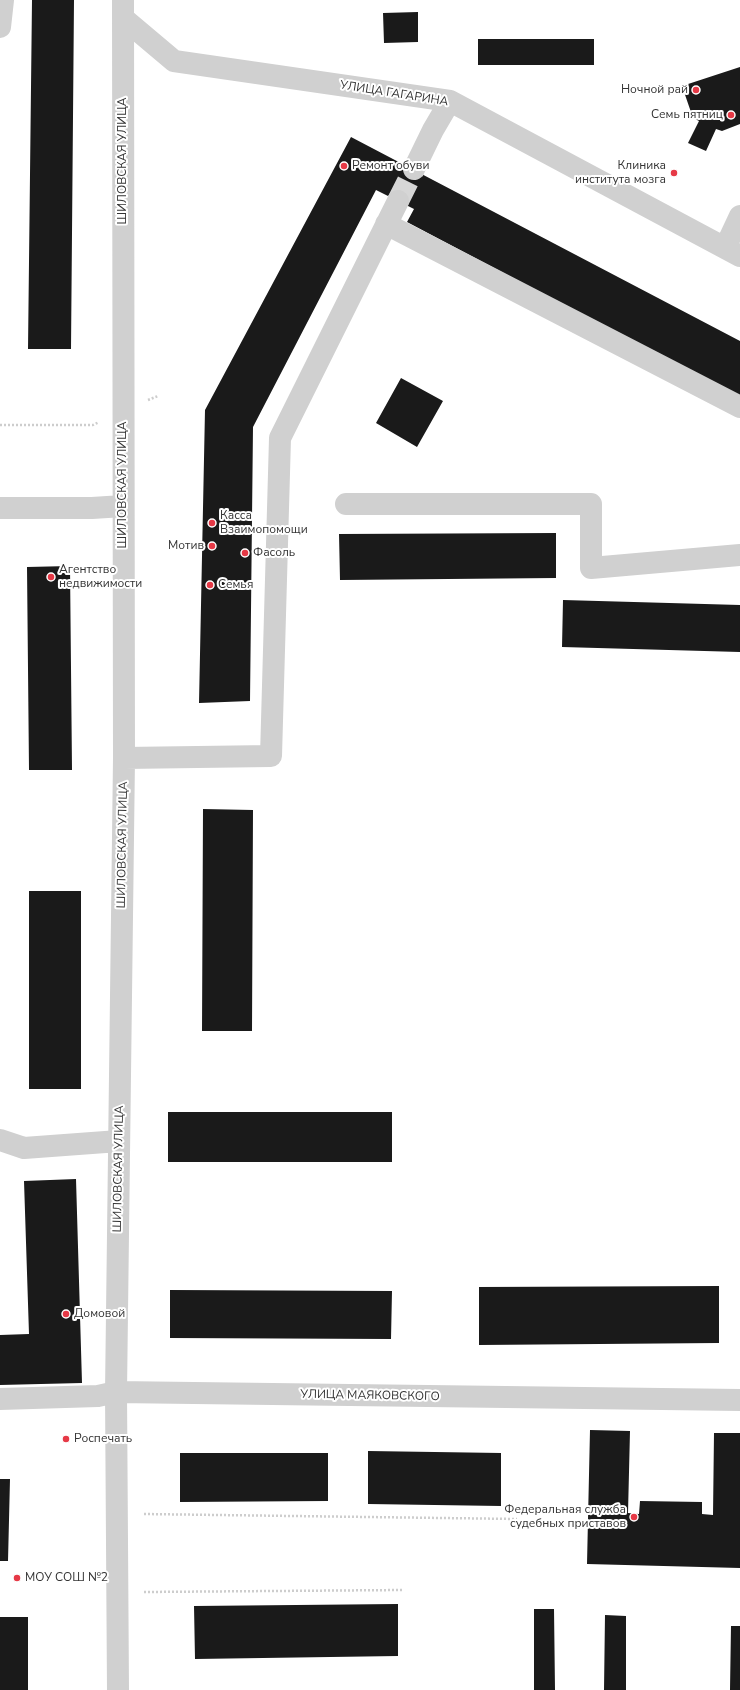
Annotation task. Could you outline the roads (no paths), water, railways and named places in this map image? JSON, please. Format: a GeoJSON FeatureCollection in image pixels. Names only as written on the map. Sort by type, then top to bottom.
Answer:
{"type":"FeatureCollection","features":[{"type":"Feature","properties":{"kind":"street"},"geometry":{"type":"LineString","coordinates":[[0,27],[3,0]]}},
{"type":"Feature","properties":{"kind":"street","name":"УЛИЦА ГАГАРИНА"},"geometry":{"type":"LineString","coordinates":[[123,9],[174,61],[450,101],[733,252]]}},
{"type":"Feature","properties":{"kind":"street","name":"ШИЛОВСКАЯ УЛИЦА"},"geometry":{"type":"LineString","coordinates":[[118,1690],[116,1392],[124,758],[123,9]]}},
{"type":"Feature","properties":{"kind":"street"},"geometry":{"type":"LineString","coordinates":[[414,169],[433,130],[450,101]]}},
{"type":"Feature","properties":{"kind":"street"},"geometry":{"type":"LineString","coordinates":[[124,758],[271,756],[280,438],[398,201]]}},
{"type":"Feature","properties":{"kind":"street"},"geometry":{"type":"LineString","coordinates":[[733,252],[740,216]]}},
{"type":"Feature","properties":{"kind":"street"},"geometry":{"type":"LineString","coordinates":[[386,224],[740,407]]}},
{"type":"Feature","properties":{"kind":"street"},"geometry":{"type":"LineString","coordinates":[[346,504],[591,504],[591,568],[740,555]]}},
{"type":"Feature","properties":{"kind":"street"},"geometry":{"type":"LineString","coordinates":[[0,508],[92,508],[124,506]]}},
{"type":"Feature","properties":{"kind":"street"},"geometry":{"type":"LineString","coordinates":[[0,1140],[24,1148],[119,1141]]}},
{"type":"Feature","properties":{"kind":"street","name":"УЛИЦА МАЯКОВСКОГО"},"geometry":{"type":"LineString","coordinates":[[0,1399],[98,1396],[116,1392],[740,1400]]}},
{"type":"Feature","properties":{"kind":"tunnel"},"geometry":{"type":"LineString","coordinates":[[398,201],[414,169]]}},
{"type":"Feature","properties":{"kind":"place","name":"Ночной рай"},"geometry":{"type":"Point","coordinates":[696,90]}},
{"type":"Feature","properties":{"kind":"place","name":"Семь пятниц"},"geometry":{"type":"Point","coordinates":[731,115]}},
{"type":"Feature","properties":{"kind":"place","name":"Ремонт обуви"},"geometry":{"type":"Point","coordinates":[344,166]}},
{"type":"Feature","properties":{"kind":"place","name":"Клиника института мозга"},"geometry":{"type":"Point","coordinates":[674,173]}},
{"type":"Feature","properties":{"kind":"place","name":"Касса Взаимопомощи"},"geometry":{"type":"Point","coordinates":[212,523]}},
{"type":"Feature","properties":{"kind":"place","name":"Мотив"},"geometry":{"type":"Point","coordinates":[212,546]}},
{"type":"Feature","properties":{"kind":"place","name":"Фасоль"},"geometry":{"type":"Point","coordinates":[245,553]}},
{"type":"Feature","properties":{"kind":"place","name":"Агентство недвижимости"},"geometry":{"type":"Point","coordinates":[51,577]}},
{"type":"Feature","properties":{"kind":"place","name":"Семья"},"geometry":{"type":"Point","coordinates":[210,585]}},
{"type":"Feature","properties":{"kind":"place","name":"Домовой"},"geometry":{"type":"Point","coordinates":[66,1314]}},
{"type":"Feature","properties":{"kind":"place","name":"Роспечать"},"geometry":{"type":"Point","coordinates":[66,1439]}},
{"type":"Feature","properties":{"kind":"place","name":"Федеральная служба судебных приставов"},"geometry":{"type":"Point","coordinates":[634,1517]}},
{"type":"Feature","properties":{"kind":"place","name":"МОУ СОШ №2"},"geometry":{"type":"Point","coordinates":[17,1578]}}]}
